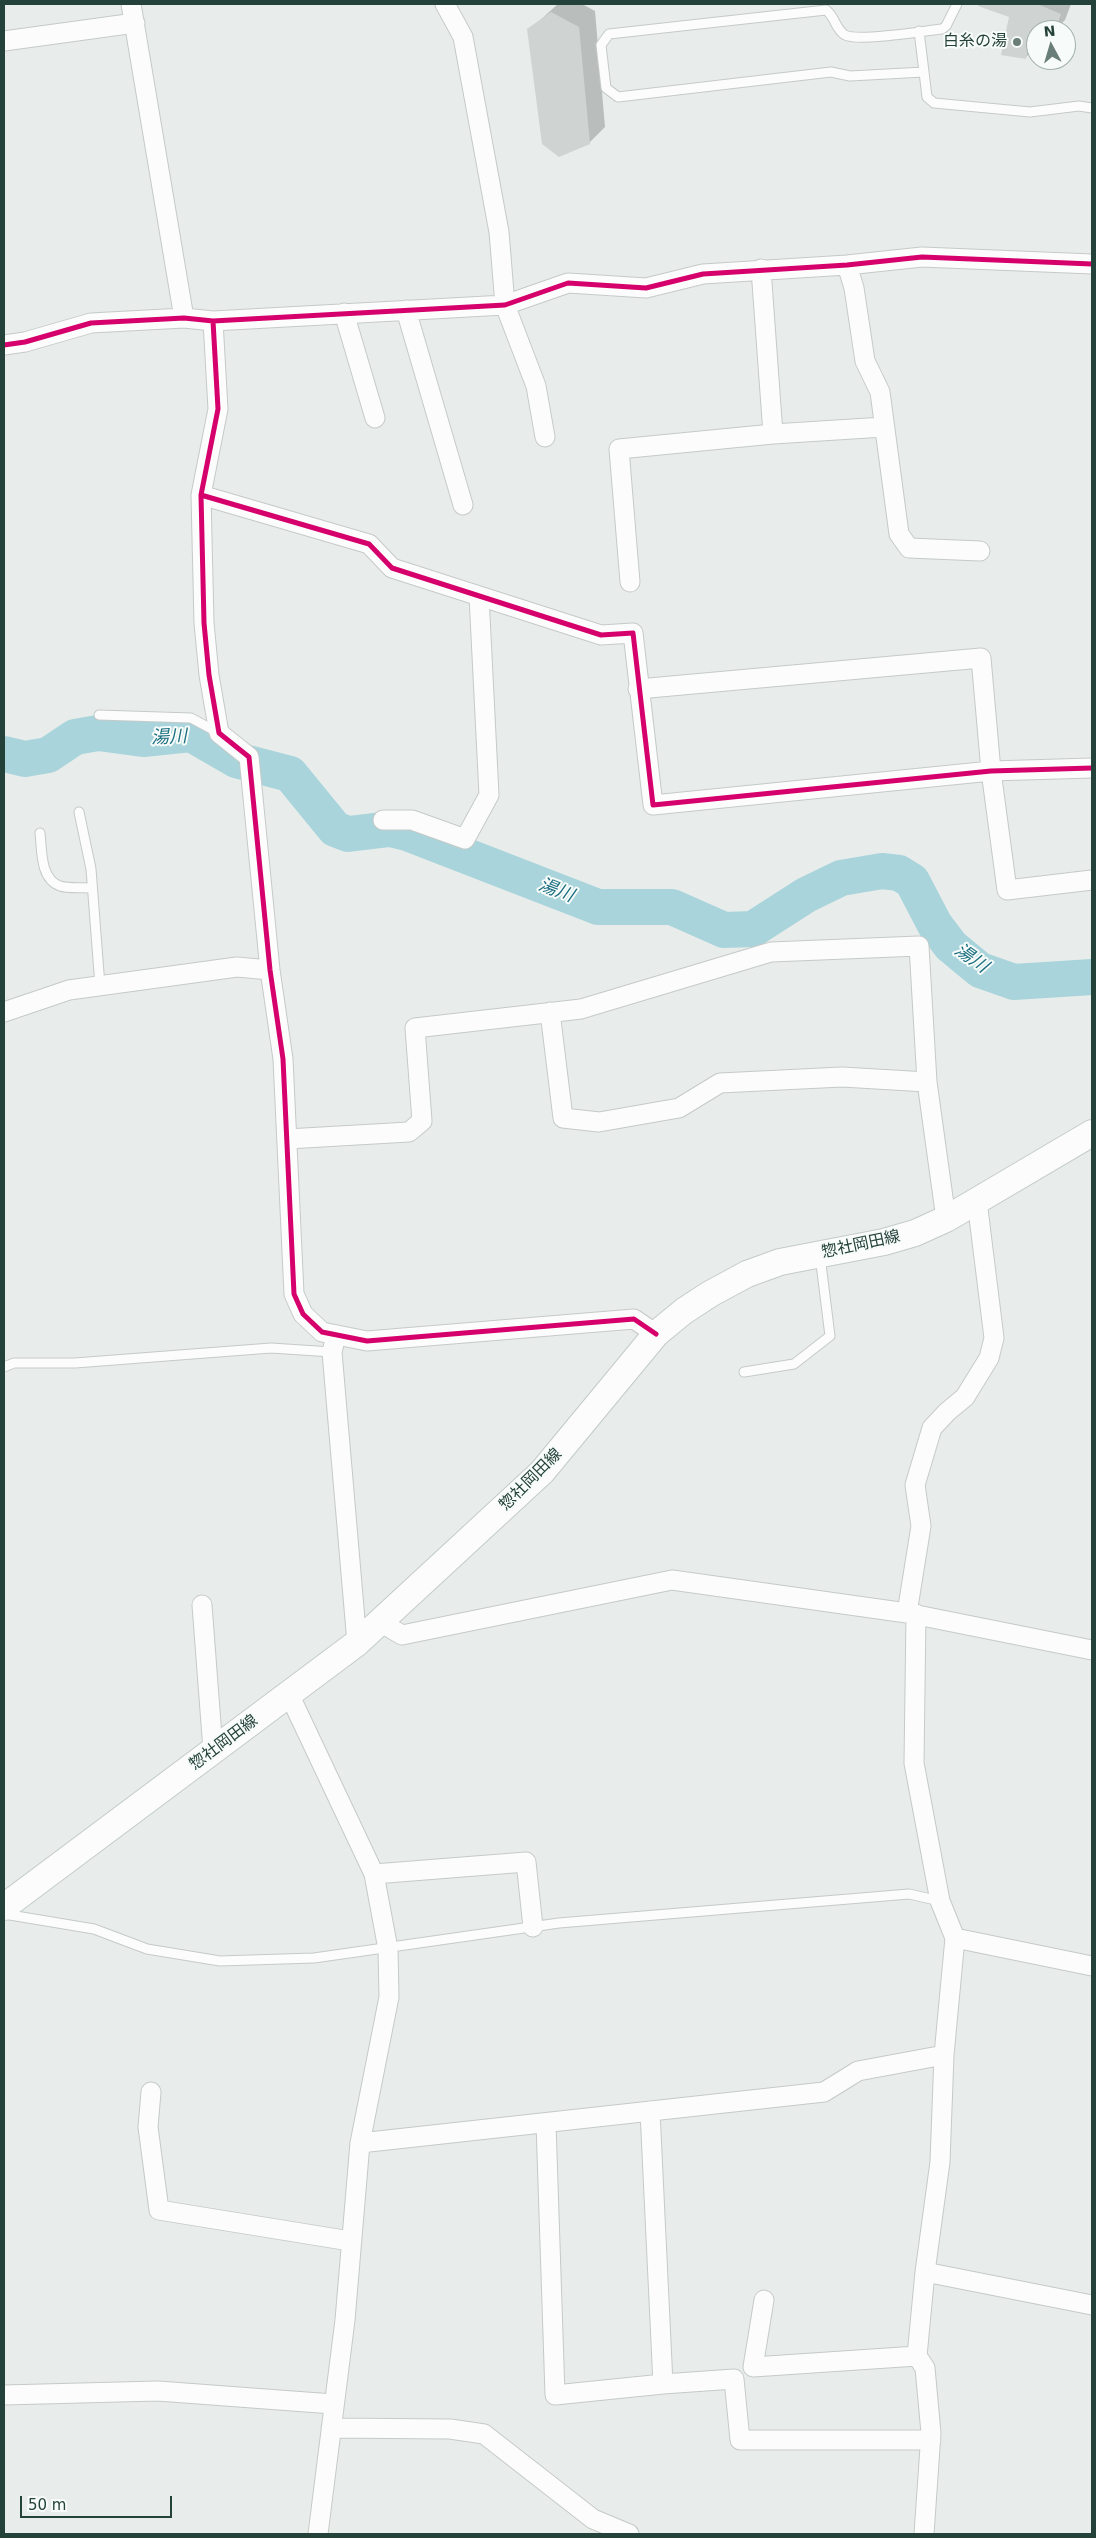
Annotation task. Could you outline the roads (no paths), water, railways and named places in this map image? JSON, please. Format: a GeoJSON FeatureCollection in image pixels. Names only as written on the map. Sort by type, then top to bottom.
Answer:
{"type":"FeatureCollection","features":[{"type":"Feature","properties":{"kind":"main road","name":"惣社岡田線"},"geometry":{"type":"LineString","coordinates":[[5,1906],[357,1643],[542,1472],[656,1334],[710,1294],[747,1274],[780,1262],[884,1242],[946,1219],[1092,1133]]}},
{"type":"Feature","properties":{"kind":"street"},"geometry":{"type":"LineString","coordinates":[[131,4],[184,318]]}},
{"type":"Feature","properties":{"kind":"street"},"geometry":{"type":"LineString","coordinates":[[445,4],[463,37],[499,232],[505,305],[536,386],[545,437]]}},
{"type":"Feature","properties":{"kind":"street"},"geometry":{"type":"LineString","coordinates":[[4,42],[135,23]]}},
{"type":"Feature","properties":{"kind":"street"},"geometry":{"type":"LineString","coordinates":[[4,345],[25,342],[91,323],[184,318],[213,321],[505,305],[568,283],[646,288],[703,274],[847,265],[922,257],[1092,264]]}},
{"type":"Feature","properties":{"kind":"street"},"geometry":{"type":"LineString","coordinates":[[847,265],[854,288],[865,361],[880,392],[899,534],[909,548],[980,551]]}},
{"type":"Feature","properties":{"kind":"street"},"geometry":{"type":"LineString","coordinates":[[761,269],[773,434]]}},
{"type":"Feature","properties":{"kind":"street"},"geometry":{"type":"LineString","coordinates":[[406,310],[464,505]]}},
{"type":"Feature","properties":{"kind":"street"},"geometry":{"type":"LineString","coordinates":[[344,313],[376,418]]}},
{"type":"Feature","properties":{"kind":"street"},"geometry":{"type":"LineString","coordinates":[[213,321],[218,408],[201,495],[204,623],[209,675],[219,733],[249,757],[270,970],[283,1059],[294,1294],[302,1314],[334,1344],[357,1643]]}},
{"type":"Feature","properties":{"kind":"street"},"geometry":{"type":"LineString","coordinates":[[630,582],[619,449],[773,434],[884,427]]}},
{"type":"Feature","properties":{"kind":"street"},"geometry":{"type":"LineString","coordinates":[[201,495],[370,544],[392,568],[601,635],[633,633],[638,689],[653,805],[991,771],[1092,768]]}},
{"type":"Feature","properties":{"kind":"street"},"geometry":{"type":"LineString","coordinates":[[383,820],[412,820],[465,840],[489,795],[479,596]]}},
{"type":"Feature","properties":{"kind":"street"},"geometry":{"type":"LineString","coordinates":[[638,689],[981,658],[991,771],[1007,890],[1092,880]]}},
{"type":"Feature","properties":{"kind":"street"},"geometry":{"type":"LineString","coordinates":[[287,1139],[409,1132],[422,1121],[414,1028],[581,1008],[771,952],[919,946],[927,1082],[946,1219]]}},
{"type":"Feature","properties":{"kind":"street"},"geometry":{"type":"LineString","coordinates":[[4,1012],[69,990],[237,967],[270,970]]}},
{"type":"Feature","properties":{"kind":"street"},"geometry":{"type":"LineString","coordinates":[[550,1012],[563,1118],[599,1122],[679,1108],[720,1084],[842,1077],[927,1082]]}},
{"type":"Feature","properties":{"kind":"street"},"geometry":{"type":"LineString","coordinates":[[924,2534],[931,2440],[925,2368],[917,2356],[924,2272],[940,2162],[944,2055],[955,1938],[940,1901],[914,1762],[912,1614],[921,1526],[915,1485],[932,1428],[946,1412],[965,1397],[989,1358],[994,1338],[977,1201]]}},
{"type":"Feature","properties":{"kind":"street"},"geometry":{"type":"LineString","coordinates":[[334,1344],[634,1319],[656,1334]]}},
{"type":"Feature","properties":{"kind":"street"},"geometry":{"type":"LineString","coordinates":[[380,1622],[402,1635],[672,1580],[912,1614],[1092,1650]]}},
{"type":"Feature","properties":{"kind":"street"},"geometry":{"type":"LineString","coordinates":[[202,1605],[213,1750]]}},
{"type":"Feature","properties":{"kind":"street"},"geometry":{"type":"LineString","coordinates":[[289,1694],[374,1874],[388,1949],[389,1997],[360,2143],[344,2320],[318,2534]]}},
{"type":"Feature","properties":{"kind":"street"},"geometry":{"type":"LineString","coordinates":[[374,1874],[526,1862],[534,1927]]}},
{"type":"Feature","properties":{"kind":"street"},"geometry":{"type":"LineString","coordinates":[[955,1938],[1092,1966]]}},
{"type":"Feature","properties":{"kind":"street"},"geometry":{"type":"LineString","coordinates":[[360,2143],[824,2092],[858,2071],[944,2055]]}},
{"type":"Feature","properties":{"kind":"street"},"geometry":{"type":"LineString","coordinates":[[151,2092],[148,2127],[159,2210],[350,2241]]}},
{"type":"Feature","properties":{"kind":"street"},"geometry":{"type":"LineString","coordinates":[[650,2111],[663,2384]]}},
{"type":"Feature","properties":{"kind":"street"},"geometry":{"type":"LineString","coordinates":[[546,2123],[556,2395],[734,2379],[740,2440],[931,2440]]}},
{"type":"Feature","properties":{"kind":"street"},"geometry":{"type":"LineString","coordinates":[[924,2272],[1092,2305]]}},
{"type":"Feature","properties":{"kind":"street"},"geometry":{"type":"LineString","coordinates":[[764,2300],[753,2367],[917,2356]]}},
{"type":"Feature","properties":{"kind":"street"},"geometry":{"type":"LineString","coordinates":[[4,2395],[158,2391],[333,2404]]}},
{"type":"Feature","properties":{"kind":"street"},"geometry":{"type":"LineString","coordinates":[[331,2428],[450,2429],[484,2434],[593,2519],[629,2534]]}},
{"type":"Feature","properties":{"kind":"lane"},"geometry":{"type":"LineString","coordinates":[[924,72],[850,76],[831,72],[618,97],[606,88],[601,45],[609,34],[826,10],[833,17],[841,31],[855,38],[942,29],[946,26],[957,4]]}},
{"type":"Feature","properties":{"kind":"lane"},"geometry":{"type":"LineString","coordinates":[[919,31],[927,97],[934,102],[1030,112],[1064,107],[1092,108]]}},
{"type":"Feature","properties":{"kind":"lane"},"geometry":{"type":"LineString","coordinates":[[99,715],[191,718],[219,733]]}},
{"type":"Feature","properties":{"kind":"lane"},"geometry":{"type":"LineString","coordinates":[[79,812],[91,869],[100,986]]}},
{"type":"Feature","properties":{"kind":"lane"},"geometry":{"type":"LineString","coordinates":[[40,833],[45,871],[50,880],[60,886],[91,888]]}},
{"type":"Feature","properties":{"kind":"lane"},"geometry":{"type":"LineString","coordinates":[[744,1372],[794,1364],[830,1336],[819,1254]]}},
{"type":"Feature","properties":{"kind":"lane"},"geometry":{"type":"LineString","coordinates":[[4,1367],[14,1363],[75,1363],[334,1344]]}},
{"type":"Feature","properties":{"kind":"lane"},"geometry":{"type":"LineString","coordinates":[[5,1906],[94,1928],[147,1949],[220,1961],[314,1958],[534,1927],[909,1894],[940,1901]]}},
{"type":"Feature","properties":{"kind":"waterway","name":"湯川"},"geometry":{"type":"LineString","coordinates":[[4,754],[25,759],[48,755],[75,737],[98,733],[143,739],[191,734],[236,760],[290,774],[335,829],[348,834],[390,829],[407,833],[598,907],[672,907],[724,930],[753,929],[806,895],[841,878],[882,871],[899,873],[912,881],[935,925],[951,946],[980,970],[1014,982],[1092,977]]}},
{"type":"Feature","properties":{"kind":"place","name":"白糸の湯"},"geometry":{"type":"Point","coordinates":[1017,42]}}]}
